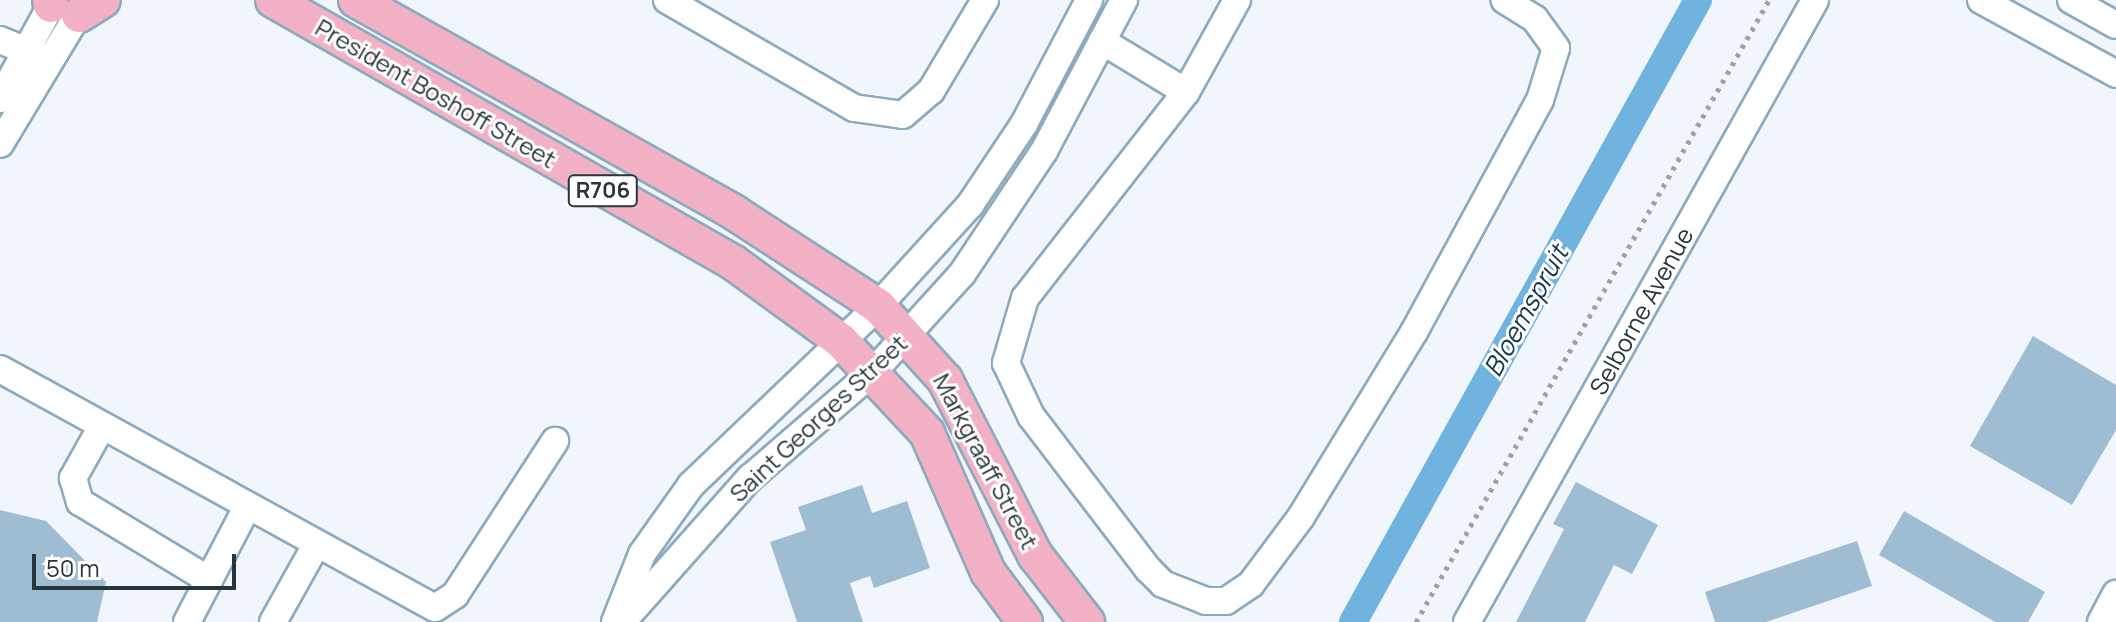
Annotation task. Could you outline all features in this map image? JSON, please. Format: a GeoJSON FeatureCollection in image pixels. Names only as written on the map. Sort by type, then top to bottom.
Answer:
{"type":"FeatureCollection","features":[{"type":"Feature","properties":{"kind":"main road","name":"President Boshoff Street"},"geometry":{"type":"LineString","coordinates":[[273,0],[734,263],[841,341]]}},
{"type":"Feature","properties":{"kind":"main road","name":"President Boshoff Street"},"geometry":{"type":"LineString","coordinates":[[356,0],[735,213],[878,306]]}},
{"type":"Feature","properties":{"kind":"main road","name":"Markgraaff Street"},"geometry":{"type":"LineString","coordinates":[[878,306],[908,335],[969,419],[1035,555],[1087,622]]}},
{"type":"Feature","properties":{"kind":"main road","name":"Markgraaff Street"},"geometry":{"type":"LineString","coordinates":[[841,341],[927,433],[988,572],[1025,622]]}},
{"type":"Feature","properties":{"kind":"street"},"geometry":{"type":"LineString","coordinates":[[667,0],[854,108],[903,115],[931,91],[985,0]]}},
{"type":"Feature","properties":{"kind":"street","name":"Saint Georges Street"},"geometry":{"type":"LineString","coordinates":[[615,622],[642,554],[691,485],[878,306],[970,205],[1024,124],[1089,0]]}},
{"type":"Feature","properties":{"kind":"street","name":"Saint Georges Street"},"geometry":{"type":"LineString","coordinates":[[622,622],[750,478],[873,372],[998,228],[1124,0]]}},
{"type":"Feature","properties":{"kind":"street"},"geometry":{"type":"LineString","coordinates":[[1237,0],[1186,92],[1025,298],[1006,363],[1031,416],[1148,569],[1183,595],[1226,601],[1251,584],[1301,517],[1414,332],[1540,100],[1556,48],[1535,19],[1504,0]]}},
{"type":"Feature","properties":{"kind":"street","name":"Selborne Avenue"},"geometry":{"type":"LineString","coordinates":[[1467,622],[1815,0]]}},
{"type":"Feature","properties":{"kind":"street"},"geometry":{"type":"LineString","coordinates":[[1981,0],[2116,74]]}},
{"type":"Feature","properties":{"kind":"street"},"geometry":{"type":"LineString","coordinates":[[2071,0],[2116,25]]}},
{"type":"Feature","properties":{"kind":"street"},"geometry":{"type":"LineString","coordinates":[[0,144],[38,56],[71,3]]}},
{"type":"Feature","properties":{"kind":"street"},"geometry":{"type":"LineString","coordinates":[[0,40],[38,56]]}},
{"type":"Feature","properties":{"kind":"street"},"geometry":{"type":"LineString","coordinates":[[1102,41],[1186,92]]}},
{"type":"Feature","properties":{"kind":"street"},"geometry":{"type":"LineString","coordinates":[[0,99],[38,56]]}},
{"type":"Feature","properties":{"kind":"street"},"geometry":{"type":"LineString","coordinates":[[0,369],[425,606],[443,606],[555,441]]}},
{"type":"Feature","properties":{"kind":"street"},"geometry":{"type":"LineString","coordinates":[[102,426],[73,478],[80,502],[209,580]]}},
{"type":"Feature","properties":{"kind":"street"},"geometry":{"type":"LineString","coordinates":[[187,622],[247,507]]}},
{"type":"Feature","properties":{"kind":"street"},"geometry":{"type":"LineString","coordinates":[[273,622],[316,545]]}},
{"type":"Feature","properties":{"kind":"street"},"geometry":{"type":"LineString","coordinates":[[2101,622],[2116,594]]}},
{"type":"Feature","properties":{"kind":"path"},"geometry":{"type":"LineString","coordinates":[[1416,622],[1769,0]]}},
{"type":"Feature","properties":{"kind":"building"},"geometry":{"type":"Polygon","coordinates":[[[2033,336],[2116,385],[2116,430],[2072,505],[1970,446],[2033,336]]]}},
{"type":"Feature","properties":{"kind":"building"},"geometry":{"type":"Polygon","coordinates":[[[1576,482],[1658,525],[1632,574],[1614,565],[1585,622],[1516,622],[1564,529],[1553,524],[1576,482]]]}},
{"type":"Feature","properties":{"kind":"building"},"geometry":{"type":"Polygon","coordinates":[[[862,485],[872,513],[907,501],[930,568],[874,588],[870,576],[850,583],[863,622],[797,622],[770,542],[806,530],[798,507],[862,485]]]}},
{"type":"Feature","properties":{"kind":"building"},"geometry":{"type":"Polygon","coordinates":[[[0,510],[46,521],[106,582],[97,622],[0,622],[0,510]]]}},
{"type":"Feature","properties":{"kind":"building"},"geometry":{"type":"Polygon","coordinates":[[[1904,511],[2045,592],[2028,622],[1995,622],[1879,555],[1904,511]]]}},
{"type":"Feature","properties":{"kind":"building"},"geometry":{"type":"Polygon","coordinates":[[[1857,541],[1872,586],[1766,622],[1715,622],[1705,592],[1857,541]]]}},
{"type":"Feature","properties":{"kind":"waterway","name":"Bloemspruit"},"geometry":{"type":"LineString","coordinates":[[1353,622],[1698,0]]}}]}
